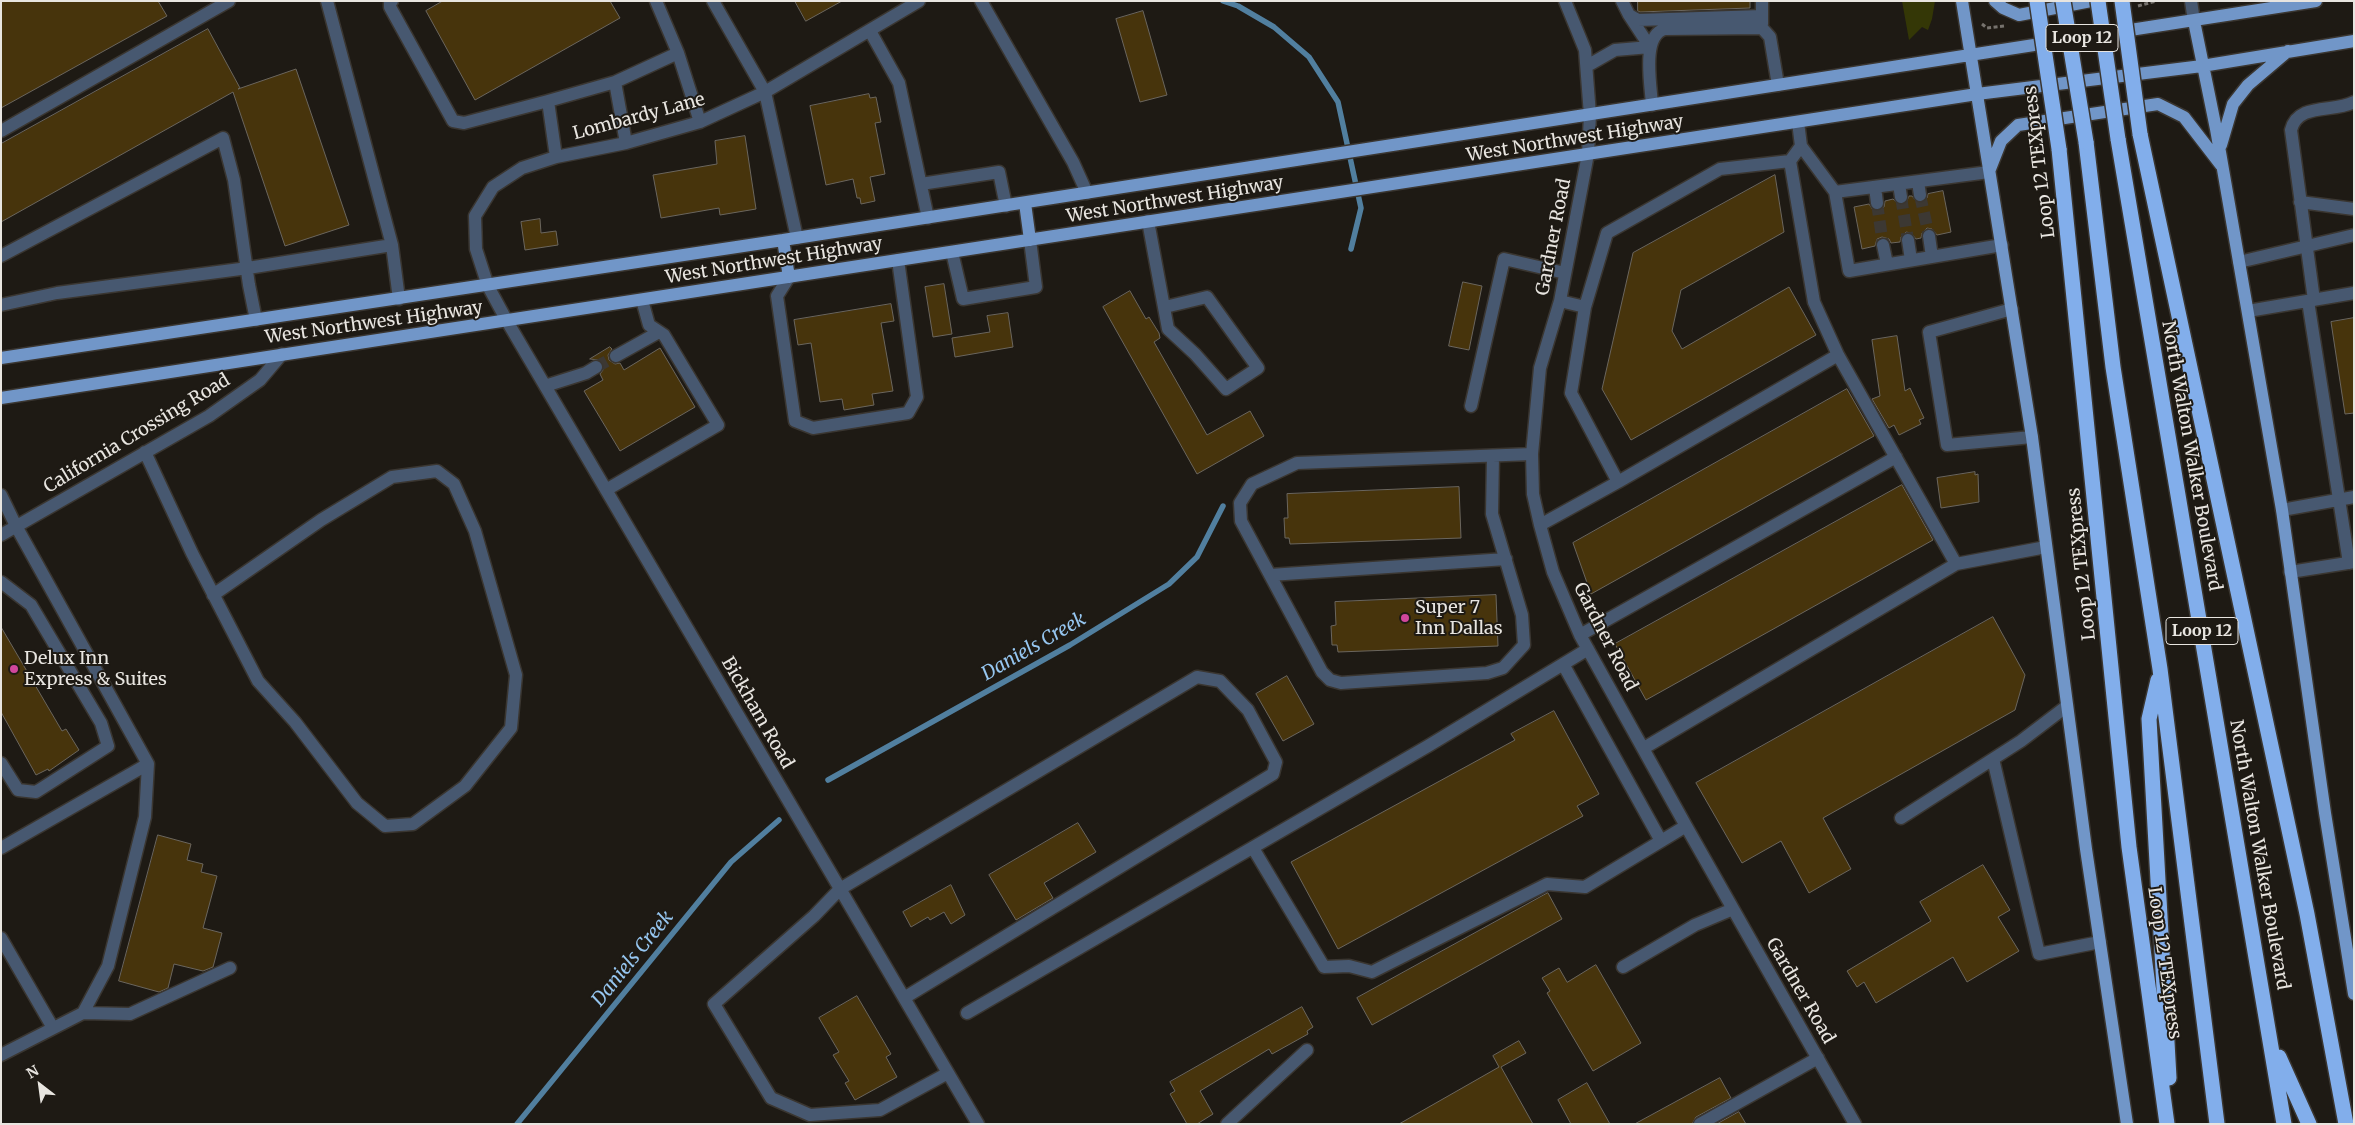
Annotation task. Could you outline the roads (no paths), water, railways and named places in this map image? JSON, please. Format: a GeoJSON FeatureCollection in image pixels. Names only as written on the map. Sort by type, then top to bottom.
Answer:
{"type":"FeatureCollection","features":[{"type":"Feature","properties":{"kind":"highway","name":"Loop 12 TEXpress"},"geometry":{"type":"LineString","coordinates":[[2038,1],[2059,149],[2129,847],[2167,1124]]}},
{"type":"Feature","properties":{"kind":"highway","name":"Loop 12"},"geometry":{"type":"LineString","coordinates":[[2063,1],[2086,142],[2113,367],[2160,669],[2216,1124]]}},
{"type":"Feature","properties":{"kind":"highway","name":"North Walton Walker Boulevard"},"geometry":{"type":"LineString","coordinates":[[2098,1],[2118,139],[2284,1124]]}},
{"type":"Feature","properties":{"kind":"highway"},"geometry":{"type":"LineString","coordinates":[[2122,1],[2140,134],[2307,914],[2346,1124]]}},
{"type":"Feature","properties":{"kind":"highway"},"geometry":{"type":"LineString","coordinates":[[2160,669],[2149,719],[2172,1124]]}},
{"type":"Feature","properties":{"kind":"highway"},"geometry":{"type":"LineString","coordinates":[[2271,1039],[2309,1124]]}},
{"type":"Feature","properties":{"kind":"main road"},"geometry":{"type":"LineString","coordinates":[[1962,1],[2032,437],[2086,849],[2128,1124]]}},
{"type":"Feature","properties":{"kind":"main road"},"geometry":{"type":"LineString","coordinates":[[1995,1],[2003,8],[2019,15],[2092,1]]}},
{"type":"Feature","properties":{"kind":"main road","name":"West Northwest Highway"},"geometry":{"type":"LineString","coordinates":[[1,358],[488,286],[2194,21],[2266,5],[2316,1]]}},
{"type":"Feature","properties":{"kind":"main road"},"geometry":{"type":"LineString","coordinates":[[2194,21],[2248,311],[2282,510],[2325,813],[2350,946],[2354,994]]}},
{"type":"Feature","properties":{"kind":"main road","name":"West Northwest Highway"},"geometry":{"type":"LineString","coordinates":[[1,398],[1977,94],[2202,66],[2289,50],[2354,41]]}},
{"type":"Feature","properties":{"kind":"main road"},"geometry":{"type":"LineString","coordinates":[[2220,159],[2233,104],[2248,85],[2289,50]]}},
{"type":"Feature","properties":{"kind":"main road"},"geometry":{"type":"LineString","coordinates":[[1989,172],[2001,141],[2018,125],[2158,104],[2184,117],[2220,159]]}},
{"type":"Feature","properties":{"kind":"main road"},"geometry":{"type":"LineString","coordinates":[[1025,202],[1030,240]]}},
{"type":"Feature","properties":{"kind":"main road"},"geometry":{"type":"LineString","coordinates":[[783,240],[789,276]]}},
{"type":"Feature","properties":{"kind":"street"},"geometry":{"type":"LineString","coordinates":[[1,132],[229,1]]}},
{"type":"Feature","properties":{"kind":"street"},"geometry":{"type":"LineString","coordinates":[[327,1],[392,245],[398,299]]}},
{"type":"Feature","properties":{"kind":"street"},"geometry":{"type":"LineString","coordinates":[[392,1],[390,7],[453,121],[464,123],[615,82],[678,53]]}},
{"type":"Feature","properties":{"kind":"street"},"geometry":{"type":"LineString","coordinates":[[656,1],[678,53],[700,122]]}},
{"type":"Feature","properties":{"kind":"street"},"geometry":{"type":"LineString","coordinates":[[713,1],[765,92],[797,238]]}},
{"type":"Feature","properties":{"kind":"street","name":"Lombardy Lane"},"geometry":{"type":"LineString","coordinates":[[507,321],[488,286],[476,249],[475,216],[493,187],[522,168],[556,157],[626,143],[700,122],[765,92],[919,1]]}},
{"type":"Feature","properties":{"kind":"street"},"geometry":{"type":"LineString","coordinates":[[982,1],[1073,162],[1086,193]]}},
{"type":"Feature","properties":{"kind":"street","name":"Gardner Road"},"geometry":{"type":"LineString","coordinates":[[1565,1],[1585,50],[1588,66],[1590,115],[1588,154],[1560,301],[1540,368],[1532,454],[1534,494],[1540,525],[1553,572],[1580,635],[1855,1124]]}},
{"type":"Feature","properties":{"kind":"street"},"geometry":{"type":"LineString","coordinates":[[1622,1],[1650,47]]}},
{"type":"Feature","properties":{"kind":"street"},"geometry":{"type":"LineString","coordinates":[[1762,1],[1762,22],[1770,36],[1778,85]]}},
{"type":"Feature","properties":{"kind":"street"},"geometry":{"type":"LineString","coordinates":[[2191,1],[2194,21]]}},
{"type":"Feature","properties":{"kind":"street"},"geometry":{"type":"LineString","coordinates":[[1629,15],[1638,20],[1762,22]]}},
{"type":"Feature","properties":{"kind":"street"},"geometry":{"type":"LineString","coordinates":[[1652,105],[1650,47],[1654,36],[1665,29],[1762,22]]}},
{"type":"Feature","properties":{"kind":"street"},"geometry":{"type":"LineString","coordinates":[[870,31],[899,83],[928,218]]}},
{"type":"Feature","properties":{"kind":"street"},"geometry":{"type":"LineString","coordinates":[[1588,66],[1615,50],[1650,47]]}},
{"type":"Feature","properties":{"kind":"street"},"geometry":{"type":"LineString","coordinates":[[615,82],[626,143]]}},
{"type":"Feature","properties":{"kind":"street"},"geometry":{"type":"LineString","coordinates":[[548,101],[556,157]]}},
{"type":"Feature","properties":{"kind":"street"},"geometry":{"type":"LineString","coordinates":[[2290,572],[2351,562],[2338,500],[2311,300],[2291,130],[2293,122],[2304,113],[2354,102]]}},
{"type":"Feature","properties":{"kind":"street"},"geometry":{"type":"LineString","coordinates":[[1798,122],[1801,146],[1835,192],[1849,271],[2002,245]]}},
{"type":"Feature","properties":{"kind":"street"},"geometry":{"type":"LineString","coordinates":[[1,256],[223,138],[234,180],[256,320]]}},
{"type":"Feature","properties":{"kind":"street"},"geometry":{"type":"LineString","coordinates":[[1801,146],[1790,161],[1814,302],[1838,355],[1956,564]]}},
{"type":"Feature","properties":{"kind":"street"},"geometry":{"type":"LineString","coordinates":[[1618,482],[1571,393],[1585,307],[1607,233],[1720,169],[1790,161]]}},
{"type":"Feature","properties":{"kind":"street"},"geometry":{"type":"LineString","coordinates":[[921,184],[999,172],[1006,206]]}},
{"type":"Feature","properties":{"kind":"street"},"geometry":{"type":"LineString","coordinates":[[1835,192],[1989,172]]}},
{"type":"Feature","properties":{"kind":"street"},"geometry":{"type":"LineString","coordinates":[[1918,182],[1920,195]]}},
{"type":"Feature","properties":{"kind":"street"},"geometry":{"type":"LineString","coordinates":[[1899,184],[1901,198]]}},
{"type":"Feature","properties":{"kind":"street"},"geometry":{"type":"LineString","coordinates":[[1875,187],[1877,203]]}},
{"type":"Feature","properties":{"kind":"street"},"geometry":{"type":"LineString","coordinates":[[2300,202],[2354,209]]}},
{"type":"Feature","properties":{"kind":"street"},"geometry":{"type":"LineString","coordinates":[[1148,222],[1168,329],[1195,354],[1226,389],[1258,368],[1207,297],[1165,307]]}},
{"type":"Feature","properties":{"kind":"street"},"geometry":{"type":"LineString","coordinates":[[2239,262],[2354,234]]}},
{"type":"Feature","properties":{"kind":"street"},"geometry":{"type":"LineString","coordinates":[[1929,236],[1932,257]]}},
{"type":"Feature","properties":{"kind":"street"},"geometry":{"type":"LineString","coordinates":[[952,252],[963,300],[1036,287],[1030,240]]}},
{"type":"Feature","properties":{"kind":"street"},"geometry":{"type":"LineString","coordinates":[[1908,240],[1911,260]]}},
{"type":"Feature","properties":{"kind":"street"},"geometry":{"type":"LineString","coordinates":[[1,305],[57,293],[248,268],[392,245]]}},
{"type":"Feature","properties":{"kind":"street"},"geometry":{"type":"LineString","coordinates":[[1883,245],[1887,264]]}},
{"type":"Feature","properties":{"kind":"street"},"geometry":{"type":"LineString","coordinates":[[1471,406],[1504,259],[1565,273]]}},
{"type":"Feature","properties":{"kind":"street"},"geometry":{"type":"LineString","coordinates":[[789,276],[777,296],[795,422],[813,428],[908,413],[917,397],[898,260]]}},
{"type":"Feature","properties":{"kind":"street"},"geometry":{"type":"LineString","coordinates":[[2248,311],[2354,293]]}},
{"type":"Feature","properties":{"kind":"street"},"geometry":{"type":"LineString","coordinates":[[606,490],[718,425],[664,335],[649,325],[642,300]]}},
{"type":"Feature","properties":{"kind":"street"},"geometry":{"type":"LineString","coordinates":[[1560,301],[1585,307]]}},
{"type":"Feature","properties":{"kind":"street"},"geometry":{"type":"LineString","coordinates":[[2012,309],[1929,332],[1947,445],[2032,437]]}},
{"type":"Feature","properties":{"kind":"street","name":"Bickham Road"},"geometry":{"type":"LineString","coordinates":[[507,321],[978,1124]]}},
{"type":"Feature","properties":{"kind":"street"},"geometry":{"type":"LineString","coordinates":[[616,356],[660,332]]}},
{"type":"Feature","properties":{"kind":"street","name":"California Crossing Road"},"geometry":{"type":"LineString","coordinates":[[1,535],[209,416],[260,380],[282,354]]}},
{"type":"Feature","properties":{"kind":"street"},"geometry":{"type":"LineString","coordinates":[[1540,525],[1838,355]]}},
{"type":"Feature","properties":{"kind":"street"},"geometry":{"type":"LineString","coordinates":[[545,386],[586,373],[596,367]]}},
{"type":"Feature","properties":{"kind":"street"},"geometry":{"type":"LineString","coordinates":[[145,452],[214,595],[258,682],[295,722],[357,803],[385,826],[412,824],[465,786],[511,728],[516,675],[475,531],[454,484],[437,471],[392,476],[321,520],[214,595]]}},
{"type":"Feature","properties":{"kind":"street"},"geometry":{"type":"LineString","coordinates":[[1493,457],[1492,514],[1522,615],[1524,645],[1503,668],[1488,673],[1341,683],[1330,680],[1322,672],[1241,521],[1240,502],[1252,484],[1297,463],[1493,457],[1532,454]]}},
{"type":"Feature","properties":{"kind":"street"},"geometry":{"type":"LineString","coordinates":[[1580,635],[1896,457]]}},
{"type":"Feature","properties":{"kind":"street"},"geometry":{"type":"LineString","coordinates":[[1,495],[16,526],[148,764],[145,817],[108,966],[83,1013]]}},
{"type":"Feature","properties":{"kind":"street"},"geometry":{"type":"LineString","coordinates":[[2282,510],[2354,497]]}},
{"type":"Feature","properties":{"kind":"street"},"geometry":{"type":"LineString","coordinates":[[1644,748],[1956,564],[2046,547]]}},
{"type":"Feature","properties":{"kind":"street"},"geometry":{"type":"LineString","coordinates":[[1270,575],[1506,559]]}},
{"type":"Feature","properties":{"kind":"street"},"geometry":{"type":"LineString","coordinates":[[1,582],[31,605],[101,723],[108,746],[36,792],[18,790],[1,763]]}},
{"type":"Feature","properties":{"kind":"street"},"geometry":{"type":"LineString","coordinates":[[967,1013],[1253,848],[1588,649]]}},
{"type":"Feature","properties":{"kind":"street"},"geometry":{"type":"LineString","coordinates":[[1563,664],[1661,841]]}},
{"type":"Feature","properties":{"kind":"street"},"geometry":{"type":"LineString","coordinates":[[904,998],[1273,774],[1276,762],[1248,710],[1220,681],[1197,677],[840,889],[814,916],[714,1004],[771,1098],[810,1115],[880,1110],[948,1073]]}},
{"type":"Feature","properties":{"kind":"street"},"geometry":{"type":"LineString","coordinates":[[1901,818],[1992,759],[2067,706]]}},
{"type":"Feature","properties":{"kind":"street"},"geometry":{"type":"LineString","coordinates":[[1992,759],[2039,954],[2100,942]]}},
{"type":"Feature","properties":{"kind":"street"},"geometry":{"type":"LineString","coordinates":[[3,842],[148,764]]}},
{"type":"Feature","properties":{"kind":"street"},"geometry":{"type":"LineString","coordinates":[[1253,848],[1324,967],[1349,966],[1372,972],[1547,884],[1585,887],[1686,826]]}},
{"type":"Feature","properties":{"kind":"street"},"geometry":{"type":"LineString","coordinates":[[1623,967],[1695,925],[1732,908]]}},
{"type":"Feature","properties":{"kind":"street"},"geometry":{"type":"LineString","coordinates":[[1,938],[53,1028]]}},
{"type":"Feature","properties":{"kind":"street"},"geometry":{"type":"LineString","coordinates":[[1,1055],[83,1013],[130,1014],[230,968]]}},
{"type":"Feature","properties":{"kind":"street"},"geometry":{"type":"LineString","coordinates":[[1227,1124],[1307,1050]]}},
{"type":"Feature","properties":{"kind":"street"},"geometry":{"type":"LineString","coordinates":[[1700,1124],[1818,1058]]}},
{"type":"Feature","properties":{"kind":"waterway","name":"Daniels Creek"},"geometry":{"type":"LineString","coordinates":[[1223,1],[1238,6],[1274,27],[1309,57],[1338,102],[1361,208],[1351,249]]}},
{"type":"Feature","properties":{"kind":"waterway","name":"Daniels Creek"},"geometry":{"type":"LineString","coordinates":[[828,780],[1070,645],[1169,584],[1197,557],[1223,506]]}},
{"type":"Feature","properties":{"kind":"waterway","name":"Daniels Creek"},"geometry":{"type":"LineString","coordinates":[[517,1124],[731,862],[779,820]]}},
{"type":"Feature","properties":{"kind":"tunnel"},"geometry":{"type":"LineString","coordinates":[[1920,195],[1929,236]]}},
{"type":"Feature","properties":{"kind":"tunnel"},"geometry":{"type":"LineString","coordinates":[[1901,197],[1908,240]]}},
{"type":"Feature","properties":{"kind":"tunnel"},"geometry":{"type":"LineString","coordinates":[[1877,203],[1883,245]]}},
{"type":"Feature","properties":{"kind":"tunnel"},"geometry":{"type":"LineString","coordinates":[[596,367],[616,356]]}},
{"type":"Feature","properties":{"kind":"place","name":"Super 7 Inn Dallas"},"geometry":{"type":"Point","coordinates":[1405,618]}},
{"type":"Feature","properties":{"kind":"place","name":"Delux Inn Express & Suites"},"geometry":{"type":"Point","coordinates":[14,669]}}]}
